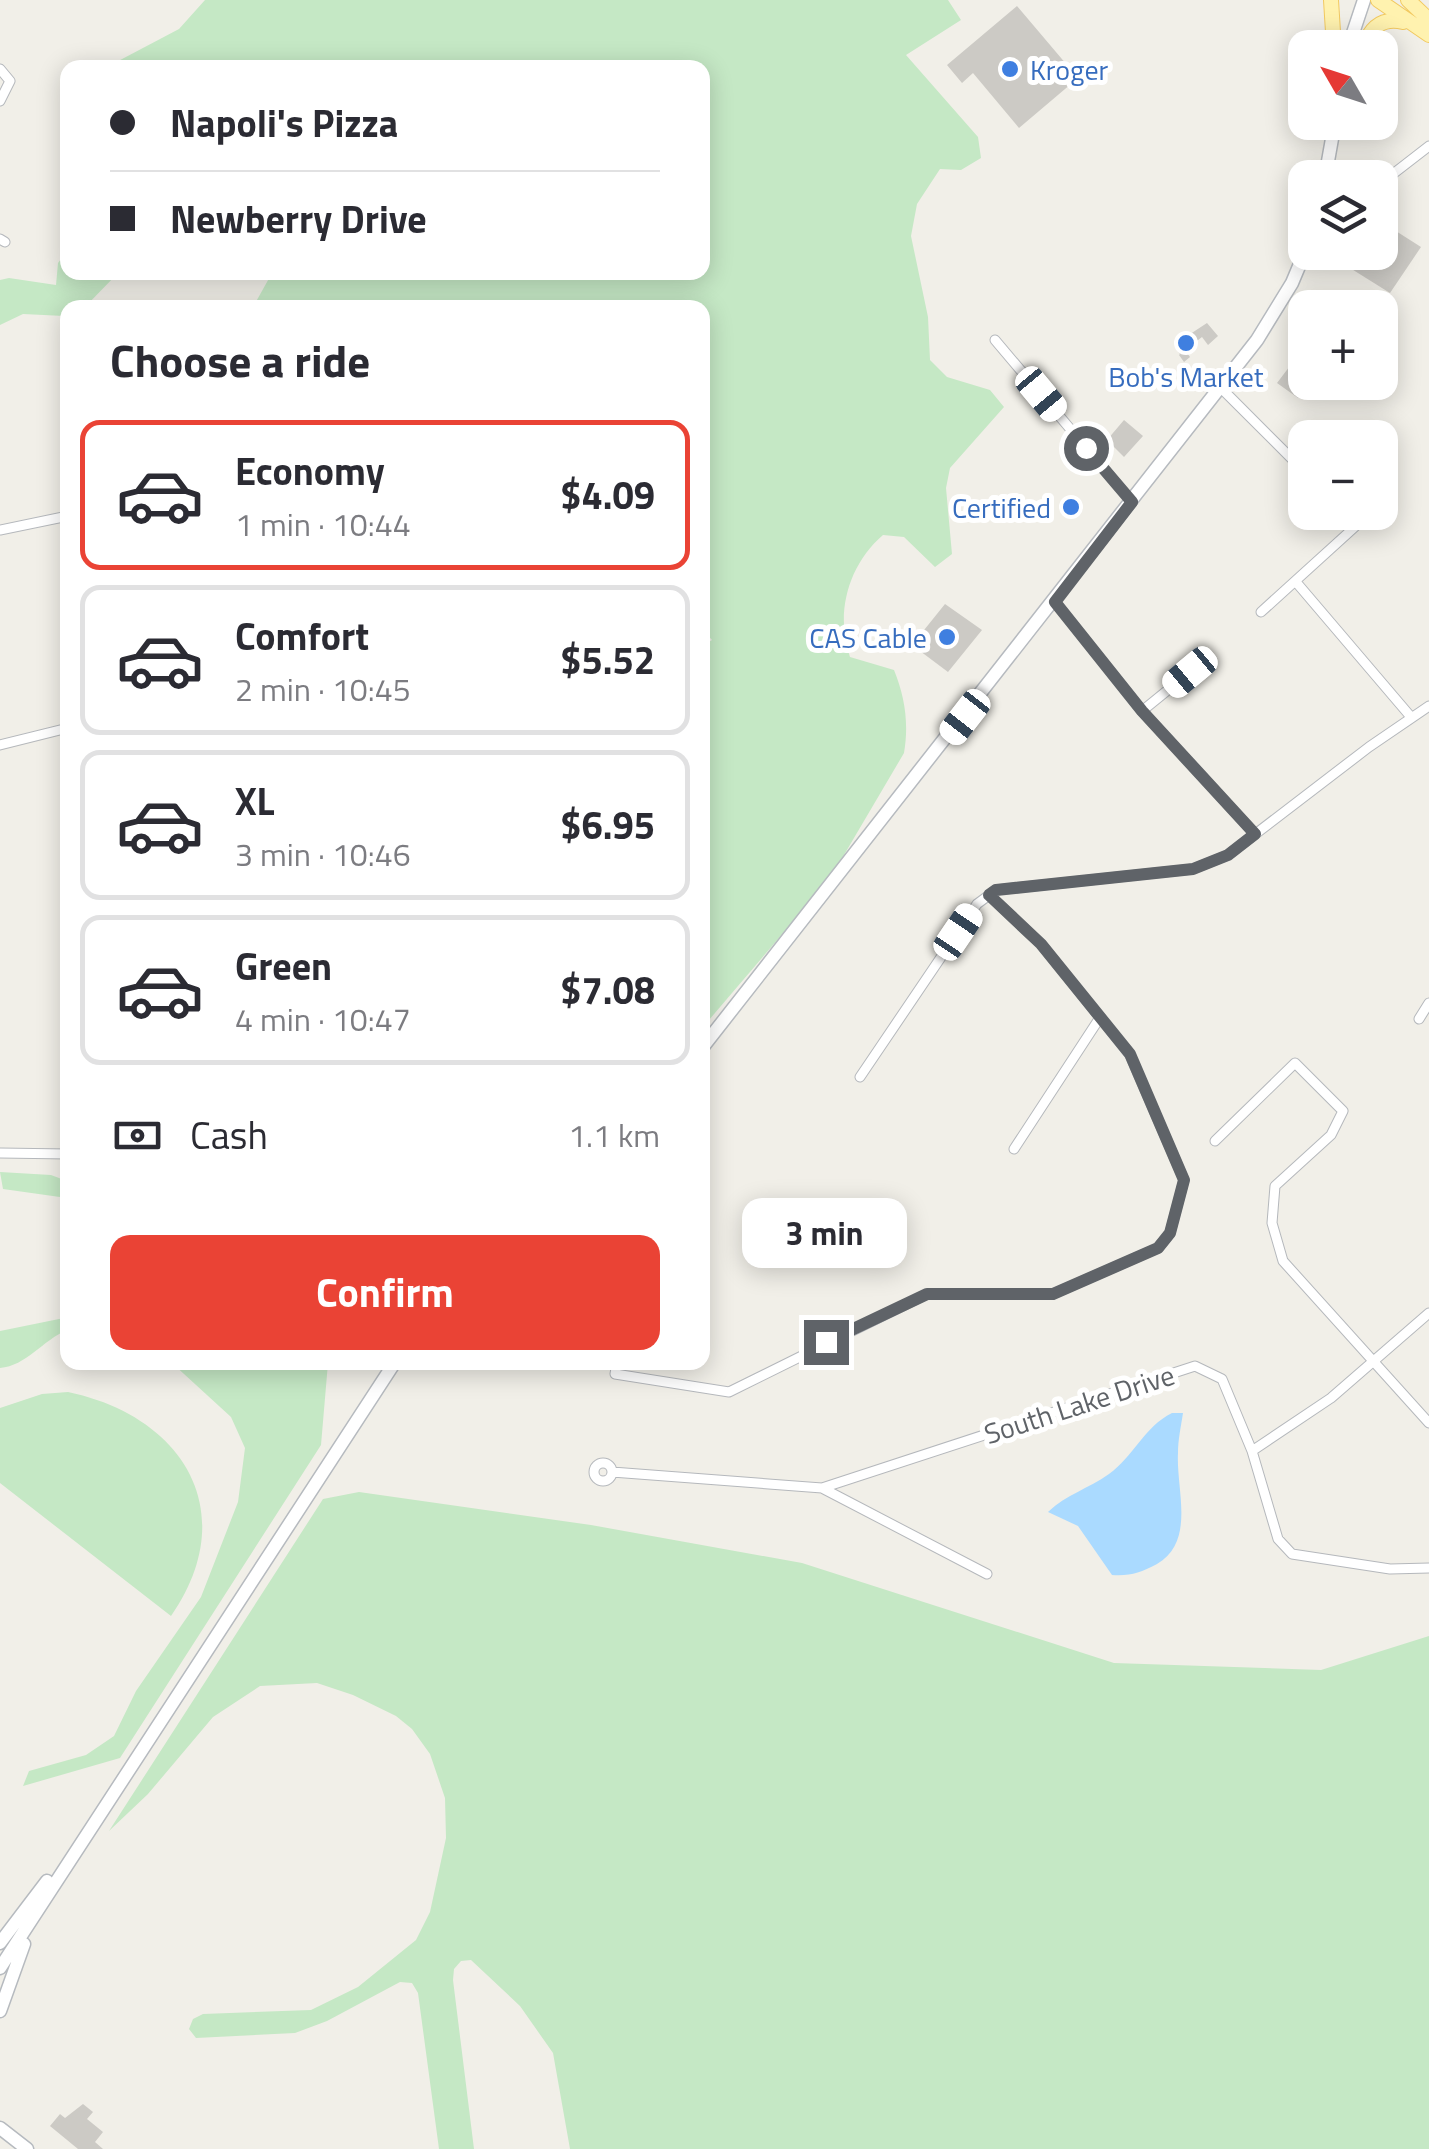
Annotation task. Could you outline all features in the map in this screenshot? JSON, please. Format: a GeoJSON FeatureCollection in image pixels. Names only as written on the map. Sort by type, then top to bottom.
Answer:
{"type":"FeatureCollection","features":[{"type":"Feature","properties":{"kind":"main road"},"geometry":{"type":"LineString","coordinates":[[1331,0],[1333,30]]}},
{"type":"Feature","properties":{"kind":"main road"},"geometry":{"type":"LineString","coordinates":[[1354,30],[1364,0]]}},
{"type":"Feature","properties":{"kind":"main road"},"geometry":{"type":"LineString","coordinates":[[1378,0],[1429,35]]}},
{"type":"Feature","properties":{"kind":"main road"},"geometry":{"type":"LineString","coordinates":[[1408,0],[1429,20]]}},
{"type":"Feature","properties":{"kind":"main road"},"geometry":{"type":"LineString","coordinates":[[1372,30],[1385,21],[1407,23]]}},
{"type":"Feature","properties":{"kind":"main road"},"geometry":{"type":"LineString","coordinates":[[710,1038],[1257,340],[1295,270]]}},
{"type":"Feature","properties":{"kind":"main road"},"geometry":{"type":"LineString","coordinates":[[0,1968],[389,1370]]}},
{"type":"Feature","properties":{"kind":"main road"},"geometry":{"type":"LineString","coordinates":[[0,1943],[48,1880],[68,1863]]}},
{"type":"Feature","properties":{"kind":"main road"},"geometry":{"type":"LineString","coordinates":[[0,2011],[16,1960],[68,1863]]}},
{"type":"Feature","properties":{"kind":"main road"},"geometry":{"type":"LineString","coordinates":[[0,2128],[27,2149]]}},
{"type":"Feature","properties":{"kind":"street"},"geometry":{"type":"LineString","coordinates":[[0,69],[10,81],[0,101]]}},
{"type":"Feature","properties":{"kind":"street"},"geometry":{"type":"LineString","coordinates":[[1398,170],[1429,146]]}},
{"type":"Feature","properties":{"kind":"street"},"geometry":{"type":"LineString","coordinates":[[995,340],[1132,502]]}},
{"type":"Feature","properties":{"kind":"street"},"geometry":{"type":"LineString","coordinates":[[1220,388],[1288,455]]}},
{"type":"Feature","properties":{"kind":"street"},"geometry":{"type":"LineString","coordinates":[[0,530],[60,518]]}},
{"type":"Feature","properties":{"kind":"street"},"geometry":{"type":"LineString","coordinates":[[1261,612],[1351,530]]}},
{"type":"Feature","properties":{"kind":"street"},"geometry":{"type":"LineString","coordinates":[[1296,582],[1411,717]]}},
{"type":"Feature","properties":{"kind":"street"},"geometry":{"type":"LineString","coordinates":[[1055,602],[1142,711],[1255,834]]}},
{"type":"Feature","properties":{"kind":"street"},"geometry":{"type":"LineString","coordinates":[[1142,711],[1190,672]]}},
{"type":"Feature","properties":{"kind":"street"},"geometry":{"type":"LineString","coordinates":[[860,1077],[977,904],[996,890],[1193,869],[1228,855],[1429,706]]}},
{"type":"Feature","properties":{"kind":"street"},"geometry":{"type":"LineString","coordinates":[[0,745],[60,730]]}},
{"type":"Feature","properties":{"kind":"street"},"geometry":{"type":"LineString","coordinates":[[617,1370],[616,1374],[728,1392],[927,1294],[1053,1294],[1158,1248],[1170,1233],[1184,1180],[1130,1054],[1041,944],[989,895]]}},
{"type":"Feature","properties":{"kind":"street"},"geometry":{"type":"LineString","coordinates":[[1419,1019],[1429,1003]]}},
{"type":"Feature","properties":{"kind":"street"},"geometry":{"type":"LineString","coordinates":[[1014,1148],[1099,1019]]}},
{"type":"Feature","properties":{"kind":"street"},"geometry":{"type":"LineString","coordinates":[[1214,1141],[1295,1063],[1342,1111],[1331,1134],[1275,1186],[1272,1223],[1284,1261],[1429,1423]]}},
{"type":"Feature","properties":{"kind":"street"},"geometry":{"type":"LineString","coordinates":[[0,1153],[60,1154]]}},
{"type":"Feature","properties":{"kind":"street"},"geometry":{"type":"LineString","coordinates":[[1252,1450],[1331,1398],[1429,1313]]}},
{"type":"Feature","properties":{"kind":"street","name":"South Lake Drive"},"geometry":{"type":"LineString","coordinates":[[612,1472],[822,1488],[1195,1366],[1222,1379],[1252,1450],[1278,1539],[1292,1554],[1390,1569],[1429,1568]]}},
{"type":"Feature","properties":{"kind":"street"},"geometry":{"type":"LineString","coordinates":[[822,1488],[987,1574]]}},
{"type":"Feature","properties":{"kind":"green space"},"geometry":{"type":"Polygon","coordinates":[[[205,0],[948,0],[961,20],[906,55],[978,137],[981,158],[961,170],[940,169],[917,204],[911,236],[928,317],[930,360],[947,377],[990,390],[1004,407],[950,468],[946,488],[952,554],[935,567],[904,537],[883,535],[853,575],[844,624],[850,657],[894,670],[905,711],[904,753],[831,877],[710,1019],[710,300],[257,300],[268,280],[710,280],[710,60],[120,60],[179,29],[205,0]]]}},
{"type":"Feature","properties":{"kind":"green space"},"geometry":{"type":"Polygon","coordinates":[[[60,260],[60,280],[111,280],[92,300],[60,300],[60,316],[23,314],[0,325],[0,280],[56,285],[60,260]]]}},
{"type":"Feature","properties":{"kind":"green space"},"geometry":{"type":"Polygon","coordinates":[[[0,1172],[60,1178],[60,1197],[3,1189],[0,1172]]]}},
{"type":"Feature","properties":{"kind":"green space"},"geometry":{"type":"Polygon","coordinates":[[[60,1319],[60,1334],[18,1363],[0,1368],[0,1331],[60,1319]]]}},
{"type":"Feature","properties":{"kind":"green space"},"geometry":{"type":"Polygon","coordinates":[[[180,1370],[327,1370],[321,1445],[120,1758],[23,1786],[29,1771],[86,1755],[114,1736],[136,1691],[201,1597],[238,1502],[245,1448],[231,1417],[180,1370]]]}},
{"type":"Feature","properties":{"kind":"green space"},"geometry":{"type":"Polygon","coordinates":[[[68,1392],[108,1404],[143,1422],[170,1446],[190,1474],[200,1506],[201,1540],[192,1578],[171,1616],[0,1483],[0,1408],[42,1394],[68,1392]]]}},
{"type":"Feature","properties":{"kind":"green space"},"geometry":{"type":"Polygon","coordinates":[[[359,1492],[591,1525],[802,1563],[1114,1663],[1321,1670],[1429,1636],[1429,2149],[570,2149],[553,2053],[520,2006],[471,1960],[461,1961],[454,1969],[453,1980],[474,2149],[439,2149],[418,1993],[412,1983],[400,1982],[327,2021],[295,2033],[196,2038],[189,2029],[193,2019],[203,2014],[311,2010],[358,1987],[416,1940],[430,1912],[446,1838],[445,1798],[430,1754],[412,1729],[396,1716],[317,1683],[260,1686],[213,1717],[148,1794],[109,1831],[323,1499],[359,1492]]]}},
{"type":"Feature","properties":{"kind":"water"},"geometry":{"type":"Polygon","coordinates":[[[1172,1413],[1183,1413],[1178,1453],[1181,1514],[1176,1542],[1157,1564],[1140,1572],[1112,1575],[1078,1526],[1048,1512],[1109,1474],[1154,1426],[1172,1413]]]}},
{"type":"Feature","properties":{"kind":"building","name":"Kroger"},"geometry":{"type":"Polygon","coordinates":[[[1017,6],[1078,78],[1019,128],[973,73],[962,83],[947,65],[1017,6]]]}},
{"type":"Feature","properties":{"kind":"building"},"geometry":{"type":"Polygon","coordinates":[[[1398,232],[1421,247],[1392,290],[1385,290],[1353,270],[1398,270],[1398,232]]]}},
{"type":"Feature","properties":{"kind":"building","name":"Bob's Market"},"geometry":{"type":"Polygon","coordinates":[[[1207,323],[1218,336],[1208,345],[1202,337],[1185,350],[1190,357],[1184,362],[1175,347],[1207,323]]]}},
{"type":"Feature","properties":{"kind":"building"},"geometry":{"type":"Polygon","coordinates":[[[1288,368],[1288,391],[1277,383],[1288,368]]]}},
{"type":"Feature","properties":{"kind":"building"},"geometry":{"type":"Polygon","coordinates":[[[1124,420],[1143,436],[1124,457],[1107,440],[1124,420]]]}},
{"type":"Feature","properties":{"kind":"building","name":"CAS Cable"},"geometry":{"type":"Polygon","coordinates":[[[945,604],[982,630],[948,672],[912,645],[945,604]]]}},
{"type":"Feature","properties":{"kind":"building"},"geometry":{"type":"Polygon","coordinates":[[[83,2104],[93,2112],[87,2119],[103,2132],[95,2142],[103,2149],[78,2149],[50,2126],[60,2114],[65,2118],[83,2104]]]}},
{"type":"Feature","properties":{"kind":"place","name":"Kroger"},"geometry":{"type":"Point","coordinates":[1010,69]}},
{"type":"Feature","properties":{"kind":"place","name":"Bob's Market"},"geometry":{"type":"Point","coordinates":[1186,343]}},
{"type":"Feature","properties":{"kind":"place","name":"Certified"},"geometry":{"type":"Point","coordinates":[1071,507]}},
{"type":"Feature","properties":{"kind":"place","name":"CAS Cable"},"geometry":{"type":"Point","coordinates":[947,637]}},
{"type":"Feature","properties":{"kind":"route"},"geometry":{"type":"LineString","coordinates":[[826,1342],[927,1294],[1053,1294],[1158,1248],[1170,1233],[1184,1180],[1130,1054],[1041,944],[989,895],[996,890],[1193,869],[1228,855],[1255,834],[1142,711],[1055,602],[1132,502],[1086,448]]}}]}
